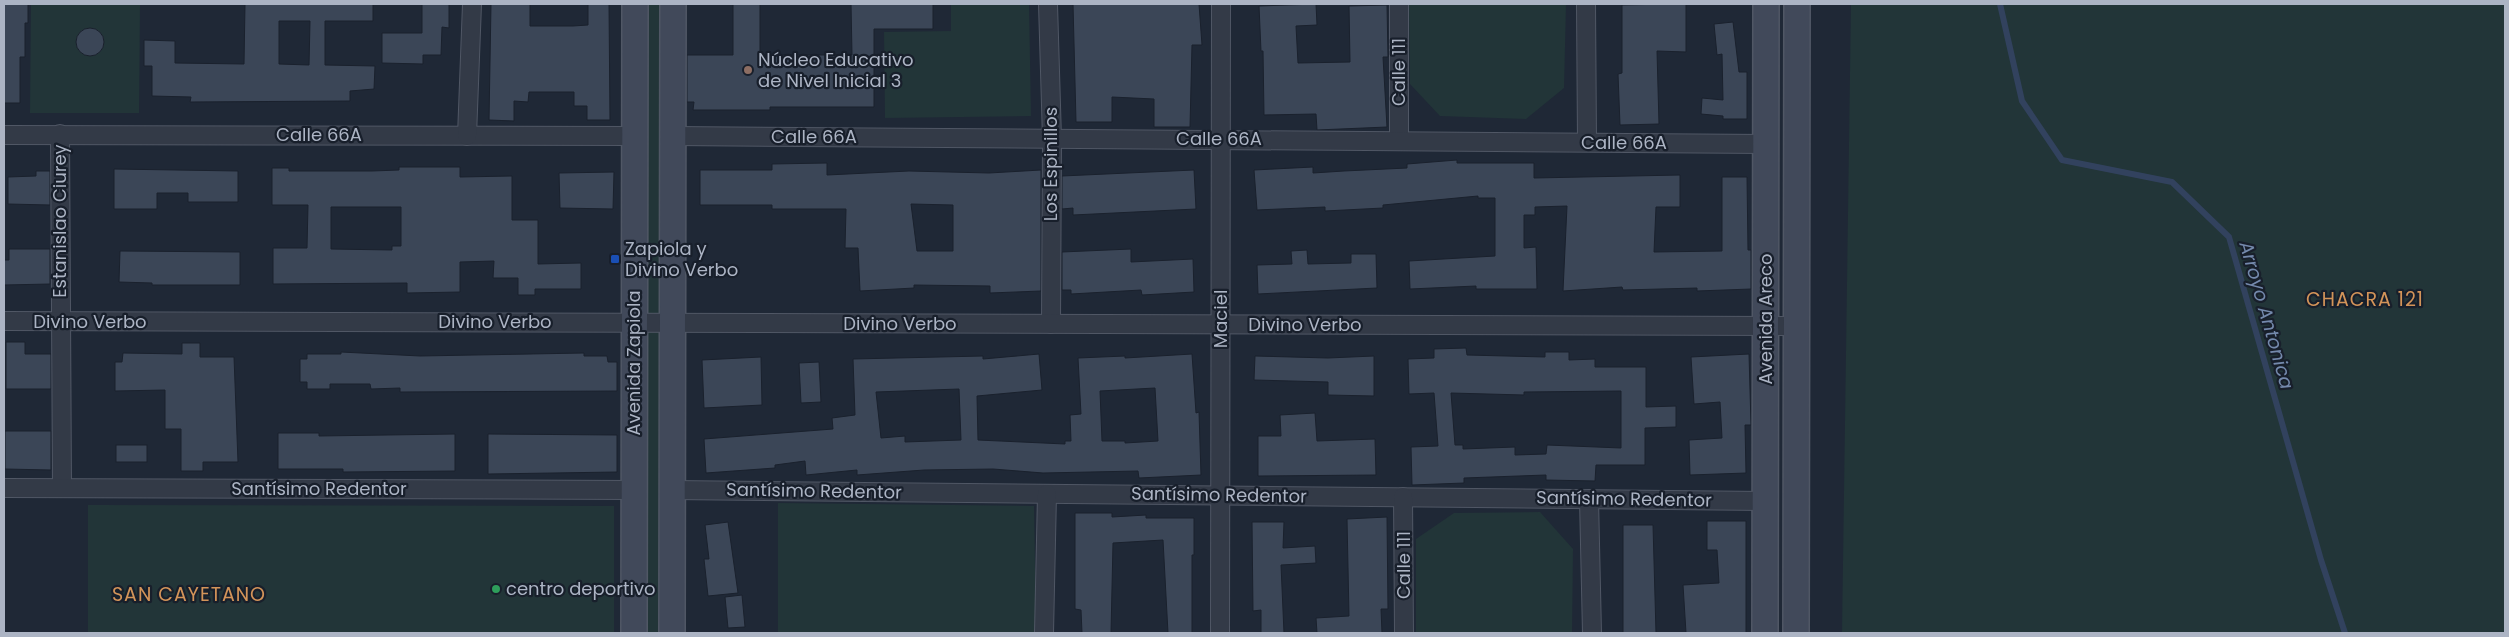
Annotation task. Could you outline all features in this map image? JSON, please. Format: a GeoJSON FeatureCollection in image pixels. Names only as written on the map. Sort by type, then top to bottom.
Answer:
{"type":"FeatureCollection","features":[{"type":"Feature","properties":{"kind":"main road","name":"Avenida Zapiola"},"geometry":{"type":"LineString","coordinates":[[634,633],[635,4]]}},
{"type":"Feature","properties":{"kind":"main road"},"geometry":{"type":"LineString","coordinates":[[672,633],[673,4]]}},
{"type":"Feature","properties":{"kind":"main road","name":"Avenida Areco"},"geometry":{"type":"LineString","coordinates":[[1765,633],[1766,4]]}},
{"type":"Feature","properties":{"kind":"main road","name":"Avenida Areco"},"geometry":{"type":"LineString","coordinates":[[1796,633],[1797,4]]}},
{"type":"Feature","properties":{"kind":"street"},"geometry":{"type":"LineString","coordinates":[[467,136],[472,4]]}},
{"type":"Feature","properties":{"kind":"street","name":"Los Espinillos"},"geometry":{"type":"LineString","coordinates":[[1048,4],[1052,139],[1051,324]]}},
{"type":"Feature","properties":{"kind":"street","name":"Maciel"},"geometry":{"type":"LineString","coordinates":[[1220,633],[1221,4]]}},
{"type":"Feature","properties":{"kind":"street","name":"Calle 111"},"geometry":{"type":"LineString","coordinates":[[1399,4],[1399,141]]}},
{"type":"Feature","properties":{"kind":"street"},"geometry":{"type":"LineString","coordinates":[[1586,4],[1587,142]]}},
{"type":"Feature","properties":{"kind":"street","name":"Estanislao Ciurey"},"geometry":{"type":"LineString","coordinates":[[60,134],[62,488]]}},
{"type":"Feature","properties":{"kind":"street","name":"Calle 66A"},"geometry":{"type":"LineString","coordinates":[[4,135],[635,136]]}},
{"type":"Feature","properties":{"kind":"street","name":"Calle 66A"},"geometry":{"type":"LineString","coordinates":[[673,136],[1766,144]]}},
{"type":"Feature","properties":{"kind":"street","name":"Divino Verbo"},"geometry":{"type":"LineString","coordinates":[[4,321],[1796,326]]}},
{"type":"Feature","properties":{"kind":"street","name":"Santísimo Redentor"},"geometry":{"type":"LineString","coordinates":[[4,488],[634,490]]}},
{"type":"Feature","properties":{"kind":"street","name":"Santísimo Redentor"},"geometry":{"type":"LineString","coordinates":[[672,490],[1765,501]]}},
{"type":"Feature","properties":{"kind":"street"},"geometry":{"type":"LineString","coordinates":[[1044,633],[1047,494]]}},
{"type":"Feature","properties":{"kind":"street","name":"Calle 111"},"geometry":{"type":"LineString","coordinates":[[1403,497],[1404,633]]}},
{"type":"Feature","properties":{"kind":"street"},"geometry":{"type":"LineString","coordinates":[[1589,499],[1592,633]]}},
{"type":"Feature","properties":{"kind":"green space"},"geometry":{"type":"Polygon","coordinates":[[[31,4],[140,4],[139,113],[30,113],[31,4]]]}},
{"type":"Feature","properties":{"kind":"green space"},"geometry":{"type":"Polygon","coordinates":[[[646,4],[665,4],[662,633],[645,633],[646,4]]]}},
{"type":"Feature","properties":{"kind":"green space"},"geometry":{"type":"Polygon","coordinates":[[[951,4],[1029,4],[1031,116],[885,118],[884,32],[951,31],[951,4]]]}},
{"type":"Feature","properties":{"kind":"green space"},"geometry":{"type":"Polygon","coordinates":[[[1409,4],[1566,4],[1564,88],[1526,119],[1440,116],[1410,84],[1409,4]]]}},
{"type":"Feature","properties":{"kind":"green space"},"geometry":{"type":"Polygon","coordinates":[[[1851,4],[2505,4],[2505,633],[1842,633],[1851,4]]]}},
{"type":"Feature","properties":{"kind":"green space"},"geometry":{"type":"Polygon","coordinates":[[[778,503],[1034,506],[1036,633],[778,633],[778,503]]]}},
{"type":"Feature","properties":{"kind":"green space"},"geometry":{"type":"Polygon","coordinates":[[[88,505],[614,506],[614,633],[88,633],[88,505]]]}},
{"type":"Feature","properties":{"kind":"green space"},"geometry":{"type":"Polygon","coordinates":[[[1540,512],[1573,549],[1572,633],[1416,633],[1416,539],[1454,513],[1540,512]]]}},
{"type":"Feature","properties":{"kind":"building"},"geometry":{"type":"Polygon","coordinates":[[[4,4],[28,4],[28,23],[25,23],[25,57],[20,57],[20,103],[4,103],[4,4]]]}},
{"type":"Feature","properties":{"kind":"building"},"geometry":{"type":"Polygon","coordinates":[[[245,4],[373,4],[373,21],[325,21],[325,65],[375,66],[374,89],[350,91],[350,101],[190,102],[191,97],[152,96],[152,66],[144,66],[144,40],[175,41],[175,63],[244,64],[245,4]],[[279,21],[279,64],[309,65],[310,21],[279,21]]]}},
{"type":"Feature","properties":{"kind":"building"},"geometry":{"type":"Polygon","coordinates":[[[422,4],[449,4],[449,28],[442,27],[441,55],[423,55],[423,64],[382,63],[382,33],[422,33],[422,4]]]}},
{"type":"Feature","properties":{"kind":"building"},"geometry":{"type":"Polygon","coordinates":[[[491,4],[530,4],[530,26],[573,26],[588,25],[588,4],[609,4],[610,120],[587,120],[587,106],[574,106],[574,92],[529,92],[528,102],[514,101],[514,121],[489,120],[491,4]]]}},
{"type":"Feature","properties":{"kind":"building"},"geometry":{"type":"Polygon","coordinates":[[[733,4],[760,4],[760,55],[852,55],[851,4],[933,4],[933,29],[874,29],[874,107],[770,107],[770,110],[693,110],[694,102],[687,102],[687,55],[733,55],[733,4]]]}},
{"type":"Feature","properties":{"kind":"building"},"geometry":{"type":"Polygon","coordinates":[[[1073,4],[1199,4],[1202,45],[1192,45],[1190,127],[1154,127],[1154,99],[1112,97],[1112,122],[1076,122],[1073,4]]]}},
{"type":"Feature","properties":{"kind":"building"},"geometry":{"type":"Polygon","coordinates":[[[1316,4],[1317,25],[1296,26],[1298,63],[1350,62],[1349,6],[1387,5],[1388,57],[1383,57],[1387,127],[1317,130],[1316,114],[1264,115],[1263,51],[1261,51],[1259,6],[1316,4]]]}},
{"type":"Feature","properties":{"kind":"building"},"geometry":{"type":"Polygon","coordinates":[[[1686,4],[1686,52],[1657,51],[1659,124],[1620,125],[1618,74],[1622,73],[1622,5],[1686,4]]]}},
{"type":"Feature","properties":{"kind":"building"},"geometry":{"type":"Polygon","coordinates":[[[1733,22],[1739,72],[1747,72],[1747,119],[1723,119],[1723,116],[1701,114],[1702,98],[1723,100],[1722,54],[1717,55],[1714,24],[1733,22]]]}},
{"type":"Feature","properties":{"kind":"building"},"geometry":{"type":"Polygon","coordinates":[[[90,28],[100,32],[104,42],[100,52],[90,56],[80,52],[76,42],[80,32],[90,28]]]}},
{"type":"Feature","properties":{"kind":"building"},"geometry":{"type":"Polygon","coordinates":[[[1457,160],[1457,163],[1534,163],[1534,178],[1680,175],[1680,207],[1656,207],[1654,252],[1722,251],[1722,177],[1747,177],[1748,250],[1751,250],[1751,289],[1697,291],[1697,288],[1623,290],[1622,287],[1563,291],[1567,206],[1535,207],[1535,215],[1524,215],[1524,248],[1536,247],[1537,289],[1476,289],[1476,286],[1410,289],[1409,261],[1495,256],[1495,198],[1478,198],[1478,196],[1383,205],[1383,208],[1325,211],[1325,207],[1257,210],[1254,170],[1313,167],[1313,173],[1407,168],[1407,164],[1457,160]]]}},
{"type":"Feature","properties":{"kind":"building"},"geometry":{"type":"Polygon","coordinates":[[[827,163],[827,175],[909,171],[989,173],[1041,170],[1041,291],[990,293],[990,286],[914,285],[914,288],[860,291],[858,248],[845,248],[846,209],[772,209],[772,205],[700,205],[700,170],[772,170],[772,164],[827,163]],[[911,204],[917,251],[953,251],[953,205],[911,204]]]}},
{"type":"Feature","properties":{"kind":"building"},"geometry":{"type":"Polygon","coordinates":[[[399,167],[460,167],[460,177],[512,176],[512,220],[538,220],[538,264],[581,263],[581,289],[535,289],[535,295],[518,295],[518,278],[493,278],[494,261],[460,262],[460,292],[407,293],[407,283],[273,284],[273,248],[307,248],[308,205],[272,205],[272,168],[289,168],[289,171],[399,170],[399,167]],[[331,207],[331,249],[392,250],[392,246],[401,246],[401,207],[331,207]]]}},
{"type":"Feature","properties":{"kind":"building"},"geometry":{"type":"Polygon","coordinates":[[[114,169],[238,171],[238,202],[188,202],[188,193],[157,193],[157,209],[114,209],[114,169]]]}},
{"type":"Feature","properties":{"kind":"building"},"geometry":{"type":"Polygon","coordinates":[[[1194,170],[1196,209],[1073,215],[1073,208],[1062,209],[1062,176],[1194,170]]]}},
{"type":"Feature","properties":{"kind":"building"},"geometry":{"type":"Polygon","coordinates":[[[36,171],[50,171],[50,205],[8,204],[8,177],[36,176],[36,171]]]}},
{"type":"Feature","properties":{"kind":"building"},"geometry":{"type":"Polygon","coordinates":[[[614,172],[613,209],[560,208],[559,173],[614,172]]]}},
{"type":"Feature","properties":{"kind":"building"},"geometry":{"type":"Polygon","coordinates":[[[9,249],[50,249],[50,284],[4,285],[4,260],[9,260],[9,249]]]}},
{"type":"Feature","properties":{"kind":"building"},"geometry":{"type":"Polygon","coordinates":[[[1131,249],[1131,262],[1193,259],[1194,292],[1142,295],[1141,290],[1071,294],[1071,290],[1062,290],[1062,252],[1131,249]]]}},
{"type":"Feature","properties":{"kind":"building"},"geometry":{"type":"Polygon","coordinates":[[[1307,250],[1308,264],[1351,263],[1351,254],[1376,254],[1377,288],[1258,294],[1257,265],[1292,264],[1291,251],[1307,250]]]}},
{"type":"Feature","properties":{"kind":"building"},"geometry":{"type":"Polygon","coordinates":[[[120,251],[240,252],[240,285],[152,285],[152,283],[119,282],[120,251]]]}},
{"type":"Feature","properties":{"kind":"building"},"geometry":{"type":"Polygon","coordinates":[[[6,342],[25,342],[25,354],[51,354],[51,389],[6,389],[6,342]]]}},
{"type":"Feature","properties":{"kind":"building"},"geometry":{"type":"Polygon","coordinates":[[[182,343],[200,343],[200,357],[234,357],[238,462],[203,462],[203,471],[181,471],[181,429],[165,429],[165,390],[115,391],[115,362],[122,362],[123,353],[182,354],[182,343]]]}},
{"type":"Feature","properties":{"kind":"building"},"geometry":{"type":"Polygon","coordinates":[[[1466,348],[1467,355],[1545,357],[1545,352],[1569,352],[1569,360],[1595,359],[1595,367],[1646,367],[1646,407],[1676,406],[1676,427],[1645,428],[1645,465],[1596,465],[1595,481],[1546,480],[1546,475],[1464,478],[1464,483],[1412,485],[1411,447],[1438,446],[1434,393],[1409,394],[1408,359],[1434,358],[1434,349],[1466,348]],[[1621,391],[1524,392],[1524,395],[1451,393],[1455,445],[1463,445],[1463,449],[1515,447],[1515,455],[1546,454],[1547,445],[1621,448],[1621,391]]]}},
{"type":"Feature","properties":{"kind":"building"},"geometry":{"type":"Polygon","coordinates":[[[341,352],[420,356],[584,353],[584,356],[607,356],[608,362],[617,362],[617,391],[400,392],[400,388],[371,389],[370,384],[330,384],[330,389],[307,389],[307,382],[300,382],[300,359],[307,359],[307,354],[341,354],[341,352]]]}},
{"type":"Feature","properties":{"kind":"building"},"geometry":{"type":"Polygon","coordinates":[[[1039,354],[1042,390],[977,396],[978,440],[1065,444],[1065,441],[1071,441],[1070,415],[1081,414],[1078,358],[1125,356],[1125,358],[1192,354],[1196,413],[1199,412],[1201,475],[1139,478],[1138,471],[1043,473],[993,469],[924,470],[857,475],[857,470],[806,475],[805,461],[775,465],[775,468],[706,473],[704,439],[833,429],[832,418],[855,415],[853,359],[983,356],[983,359],[1039,354]],[[1155,388],[1100,391],[1102,441],[1125,441],[1125,443],[1158,441],[1155,388]],[[959,389],[876,392],[881,438],[905,436],[905,442],[961,440],[959,389]]]}},
{"type":"Feature","properties":{"kind":"building"},"geometry":{"type":"Polygon","coordinates":[[[1749,354],[1751,425],[1745,425],[1746,473],[1690,475],[1689,440],[1722,438],[1720,402],[1694,404],[1691,357],[1749,354]]]}},
{"type":"Feature","properties":{"kind":"building"},"geometry":{"type":"Polygon","coordinates":[[[1255,356],[1328,358],[1374,356],[1374,396],[1328,395],[1328,382],[1254,380],[1255,356]]]}},
{"type":"Feature","properties":{"kind":"building"},"geometry":{"type":"Polygon","coordinates":[[[761,357],[762,405],[704,408],[702,360],[761,357]]]}},
{"type":"Feature","properties":{"kind":"building"},"geometry":{"type":"Polygon","coordinates":[[[819,362],[821,402],[801,403],[799,363],[819,362]]]}},
{"type":"Feature","properties":{"kind":"building"},"geometry":{"type":"Polygon","coordinates":[[[1315,413],[1317,441],[1375,439],[1376,475],[1258,476],[1258,436],[1281,436],[1280,415],[1315,413]]]}},
{"type":"Feature","properties":{"kind":"building"},"geometry":{"type":"Polygon","coordinates":[[[5,431],[51,431],[51,470],[5,469],[5,431]]]}},
{"type":"Feature","properties":{"kind":"building"},"geometry":{"type":"Polygon","coordinates":[[[278,433],[319,433],[319,436],[455,434],[455,471],[343,472],[343,469],[278,469],[278,433]]]}},
{"type":"Feature","properties":{"kind":"building"},"geometry":{"type":"Polygon","coordinates":[[[488,434],[617,435],[617,472],[488,474],[488,434]]]}},
{"type":"Feature","properties":{"kind":"building"},"geometry":{"type":"Polygon","coordinates":[[[116,445],[147,445],[147,462],[116,462],[116,445]]]}},
{"type":"Feature","properties":{"kind":"building"},"geometry":{"type":"Polygon","coordinates":[[[1075,513],[1112,513],[1112,517],[1146,515],[1146,518],[1194,518],[1192,633],[1168,633],[1163,540],[1113,543],[1111,633],[1082,633],[1081,610],[1075,609],[1075,513]]]}},
{"type":"Feature","properties":{"kind":"building"},"geometry":{"type":"Polygon","coordinates":[[[1387,517],[1388,609],[1381,609],[1382,633],[1317,633],[1316,618],[1349,616],[1347,519],[1387,517]]]}},
{"type":"Feature","properties":{"kind":"building"},"geometry":{"type":"Polygon","coordinates":[[[1707,521],[1746,521],[1746,633],[1686,633],[1683,585],[1719,583],[1717,550],[1707,550],[1707,521]]]}},
{"type":"Feature","properties":{"kind":"building"},"geometry":{"type":"Polygon","coordinates":[[[728,522],[738,593],[708,596],[704,559],[709,559],[705,525],[728,522]]]}},
{"type":"Feature","properties":{"kind":"building"},"geometry":{"type":"Polygon","coordinates":[[[1252,522],[1284,522],[1283,548],[1315,546],[1316,563],[1281,565],[1284,633],[1261,633],[1261,610],[1253,611],[1252,522]]]}},
{"type":"Feature","properties":{"kind":"building"},"geometry":{"type":"Polygon","coordinates":[[[1623,525],[1653,525],[1656,633],[1623,633],[1623,525]]]}},
{"type":"Feature","properties":{"kind":"building"},"geometry":{"type":"Polygon","coordinates":[[[742,595],[745,627],[728,628],[725,597],[742,595]]]}},
{"type":"Feature","properties":{"kind":"waterway","name":"Arroyo Antonica"},"geometry":{"type":"LineString","coordinates":[[2000,4],[2022,101],[2062,160],[2172,182],[2229,237],[2321,560],[2345,633]]}},
{"type":"Feature","properties":{"kind":"place","name":"Núcleo Educativo de Nivel Inicial 3"},"geometry":{"type":"Point","coordinates":[748,70]}},
{"type":"Feature","properties":{"kind":"place","name":"Zapiola y Divino Verbo"},"geometry":{"type":"Point","coordinates":[615,259]}},
{"type":"Feature","properties":{"kind":"place","name":"centro deportivo"},"geometry":{"type":"Point","coordinates":[496,589]}},
{"type":"Feature","properties":{"kind":"district","name":"CHACRA 121"},"geometry":{"type":"Point","coordinates":[2365,299]}},
{"type":"Feature","properties":{"kind":"district","name":"SAN CAYETANO"},"geometry":{"type":"Point","coordinates":[189,594]}}]}
